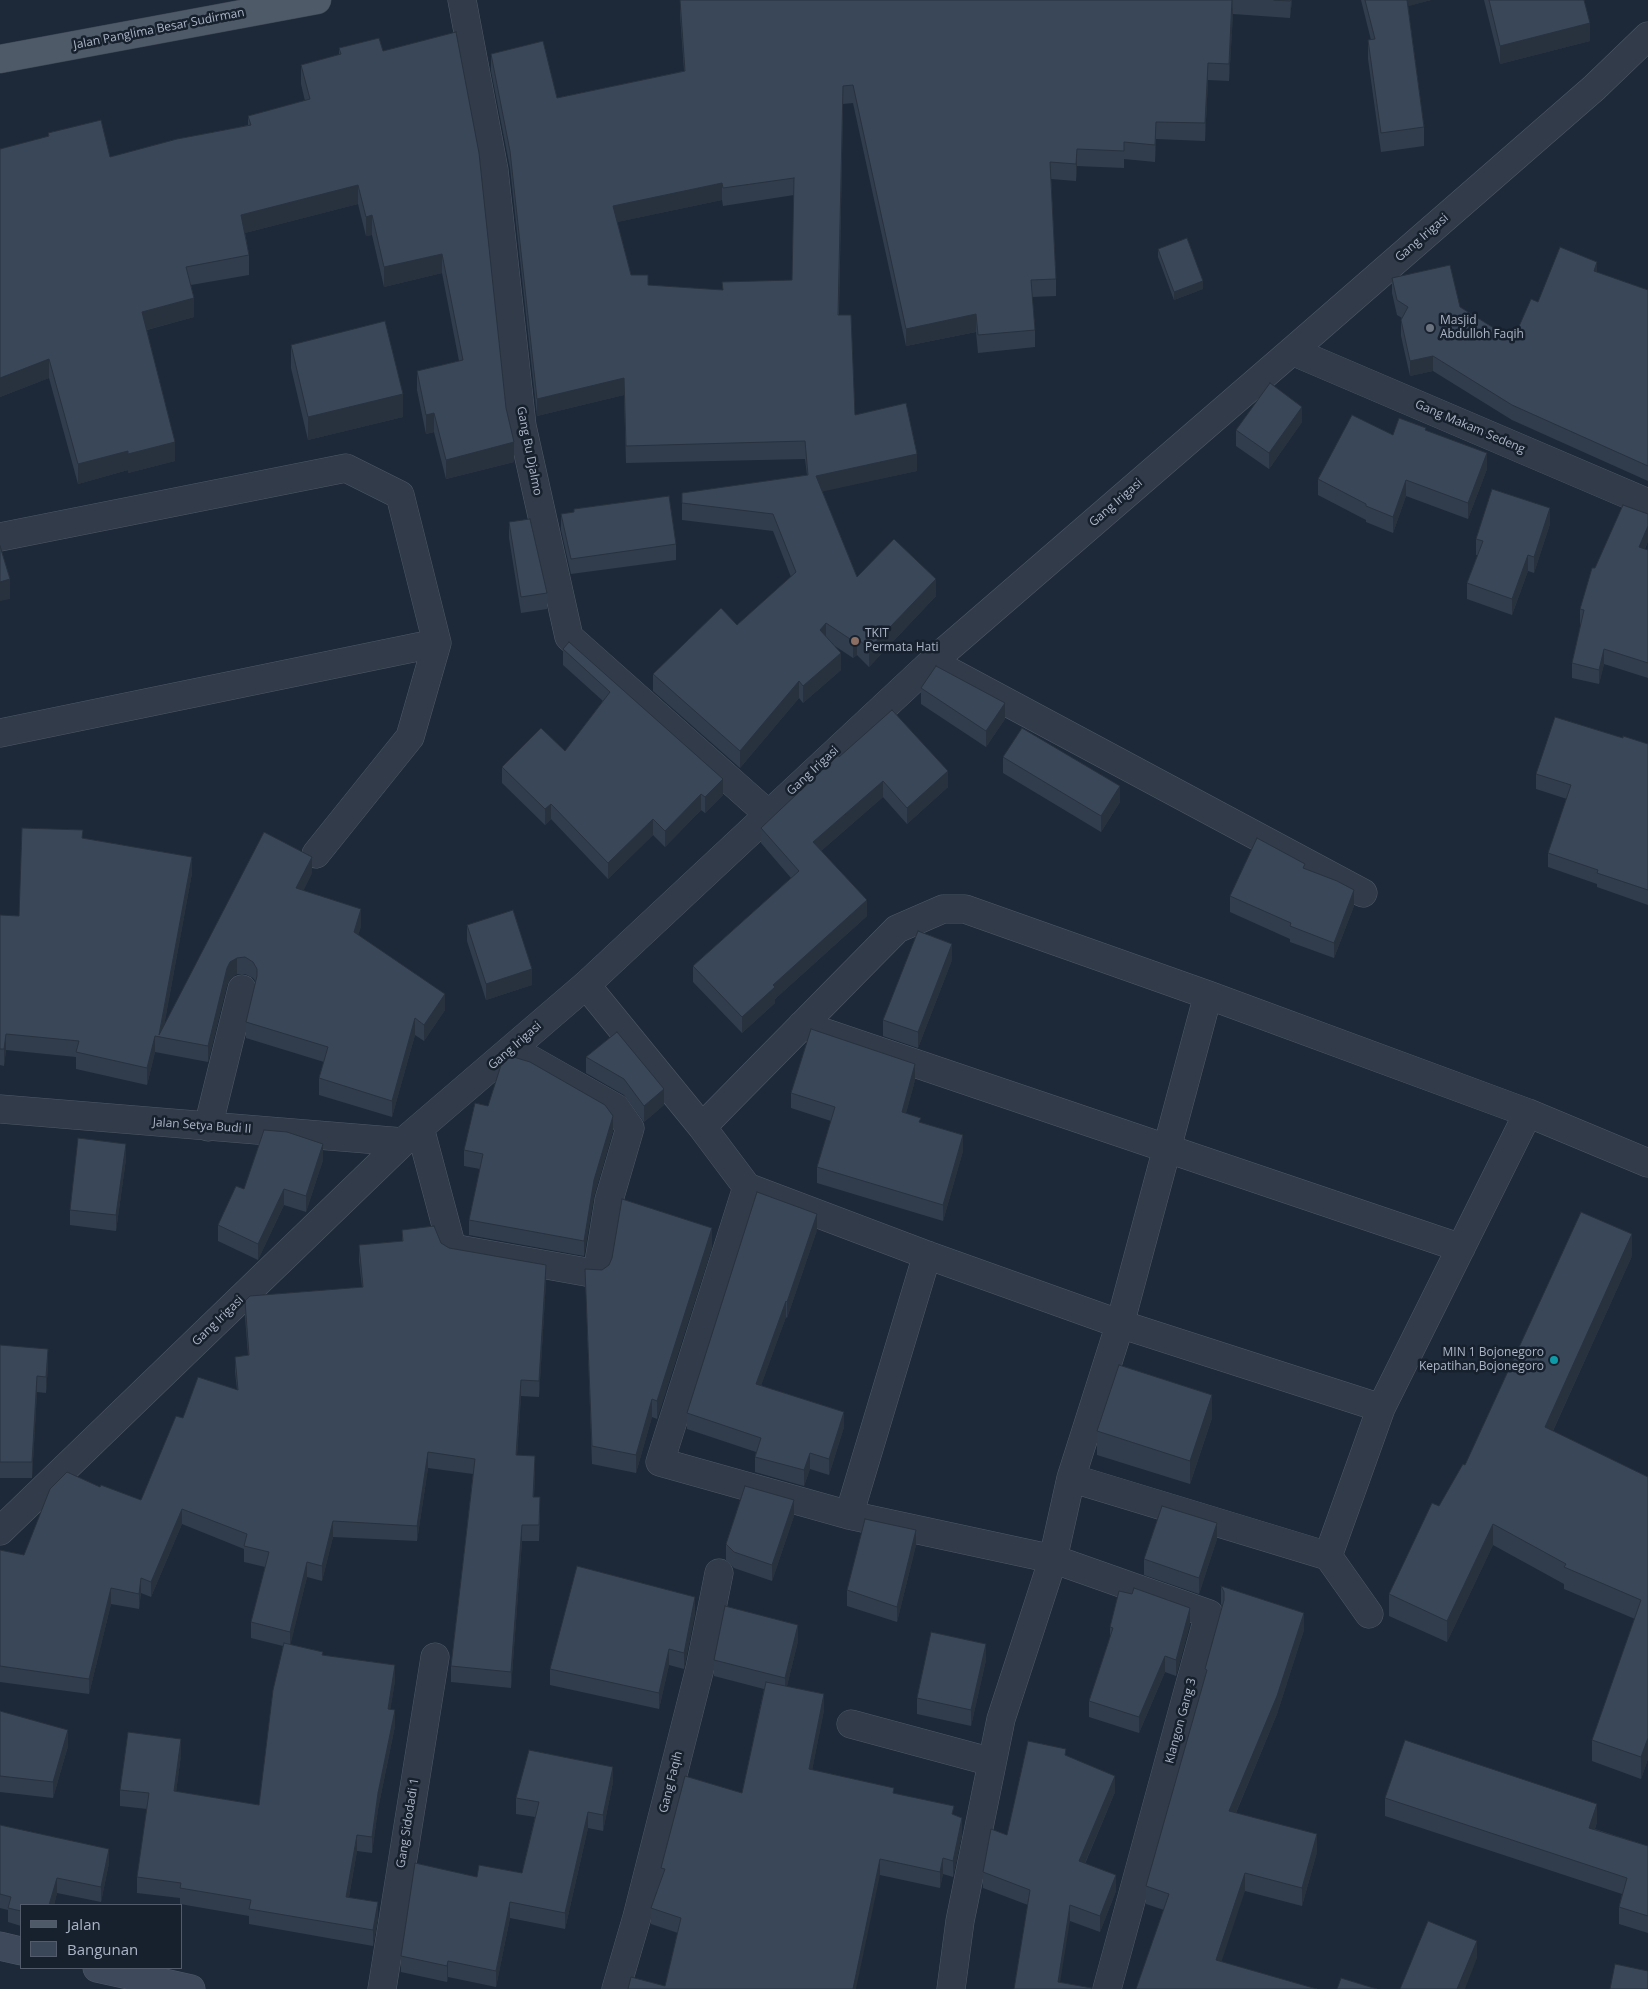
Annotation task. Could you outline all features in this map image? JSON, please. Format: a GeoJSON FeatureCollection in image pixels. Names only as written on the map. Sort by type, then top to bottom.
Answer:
{"type":"FeatureCollection","features":[{"type":"Feature","properties":{"kind":"main road","name":"Jalan Panglima Besar Sudirman"},"geometry":{"type":"LineString","coordinates":[[0,59],[285,3],[317,0]]}},
{"type":"Feature","properties":{"kind":"street","name":"Gang Bu Djalmo"},"geometry":{"type":"LineString","coordinates":[[462,0],[494,170],[522,426],[569,637],[768,814]]}},
{"type":"Feature","properties":{"kind":"street","name":"Gang Irigasi"},"geometry":{"type":"LineString","coordinates":[[0,1531],[412,1135],[586,985],[932,662],[1594,88],[1648,36]]}},
{"type":"Feature","properties":{"kind":"street","name":"Gang Makam Sedeng"},"geometry":{"type":"LineString","coordinates":[[1292,351],[1648,503]]}},
{"type":"Feature","properties":{"kind":"street"},"geometry":{"type":"LineString","coordinates":[[0,537],[346,468],[400,496],[436,643],[410,737],[316,854]]}},
{"type":"Feature","properties":{"kind":"street"},"geometry":{"type":"LineString","coordinates":[[0,733],[436,643]]}},
{"type":"Feature","properties":{"kind":"street"},"geometry":{"type":"LineString","coordinates":[[932,662],[1363,893]]}},
{"type":"Feature","properties":{"kind":"street"},"geometry":{"type":"LineString","coordinates":[[702,1127],[897,929],[943,908],[966,910],[1208,996],[1528,1113],[1648,1163]]}},
{"type":"Feature","properties":{"kind":"street"},"geometry":{"type":"LineString","coordinates":[[586,985],[702,1127],[747,1186],[927,1255],[1120,1324],[1381,1408]]}},
{"type":"Feature","properties":{"kind":"street"},"geometry":{"type":"LineString","coordinates":[[208,1127],[242,989]]}},
{"type":"Feature","properties":{"kind":"street"},"geometry":{"type":"LineString","coordinates":[[951,1989],[960,1921],[1001,1718],[1053,1559],[1071,1478],[1120,1324],[1208,996]]}},
{"type":"Feature","properties":{"kind":"street"},"geometry":{"type":"LineString","coordinates":[[802,1025],[1461,1248]]}},
{"type":"Feature","properties":{"kind":"street"},"geometry":{"type":"LineString","coordinates":[[412,1135],[452,1248],[597,1274],[609,1200],[630,1128],[616,1108],[512,1049]]}},
{"type":"Feature","properties":{"kind":"street","name":"Jalan Setya Budi II"},"geometry":{"type":"LineString","coordinates":[[0,1109],[208,1127],[412,1135]]}},
{"type":"Feature","properties":{"kind":"street"},"geometry":{"type":"LineString","coordinates":[[1328,1556],[1381,1408],[1528,1113]]}},
{"type":"Feature","properties":{"kind":"street"},"geometry":{"type":"LineString","coordinates":[[747,1186],[660,1462],[849,1515],[1053,1559]]}},
{"type":"Feature","properties":{"kind":"street"},"geometry":{"type":"LineString","coordinates":[[849,1515],[927,1255]]}},
{"type":"Feature","properties":{"kind":"street"},"geometry":{"type":"LineString","coordinates":[[1071,1478],[1328,1556],[1369,1614]]}},
{"type":"Feature","properties":{"kind":"street","name":"Klangon Gang 3"},"geometry":{"type":"LineString","coordinates":[[1053,1559],[1210,1614],[1107,1989]]}},
{"type":"Feature","properties":{"kind":"street","name":"Gang Faqih"},"geometry":{"type":"LineString","coordinates":[[616,1989],[637,1917],[700,1668],[719,1573]]}},
{"type":"Feature","properties":{"kind":"street","name":"Gang Sidodadi 1"},"geometry":{"type":"LineString","coordinates":[[382,1989],[435,1657]]}},
{"type":"Feature","properties":{"kind":"street"},"geometry":{"type":"LineString","coordinates":[[852,1724],[992,1762]]}},
{"type":"Feature","properties":{"kind":"street"},"geometry":{"type":"LineString","coordinates":[[0,1946],[20,1951]]}},
{"type":"Feature","properties":{"kind":"street"},"geometry":{"type":"LineString","coordinates":[[101,1969],[190,1989]]}},
{"type":"Feature","properties":{"kind":"building"},"geometry":{"type":"Polygon","coordinates":[[[680,0],[1232,0],[1229,64],[1208,63],[1205,123],[1156,122],[1155,145],[1124,142],[1124,151],[1077,149],[1076,164],[1050,162],[1056,279],[1031,280],[1035,330],[978,335],[976,314],[906,329],[853,85],[843,86],[838,315],[851,315],[855,415],[906,403],[917,454],[816,476],[857,577],[894,539],[936,579],[869,649],[857,638],[853,641],[826,623],[820,630],[841,653],[803,686],[799,681],[740,751],[653,674],[721,608],[737,625],[796,572],[773,514],[682,503],[682,493],[808,475],[805,441],[626,446],[624,378],[537,399],[510,151],[491,54],[543,41],[557,98],[685,71],[680,0]],[[794,178],[723,188],[722,183],[613,206],[631,275],[648,275],[648,285],[723,290],[722,282],[792,280],[794,178]]]}},
{"type":"Feature","properties":{"kind":"building"},"geometry":{"type":"Polygon","coordinates":[[[1365,0],[1407,0],[1424,127],[1381,133],[1368,40],[1375,39],[1365,0]]]}},
{"type":"Feature","properties":{"kind":"building"},"geometry":{"type":"Polygon","coordinates":[[[1489,0],[1584,0],[1590,23],[1500,46],[1489,0]]]}},
{"type":"Feature","properties":{"kind":"building"},"geometry":{"type":"Polygon","coordinates":[[[456,32],[479,153],[506,408],[514,442],[446,460],[434,413],[426,415],[417,371],[463,360],[442,254],[384,267],[372,215],[366,217],[358,185],[241,215],[249,255],[186,267],[194,298],[142,312],[175,442],[128,454],[128,451],[78,464],[49,359],[0,378],[0,149],[49,136],[48,133],[101,120],[110,157],[177,139],[251,125],[248,116],[310,99],[301,65],[341,54],[339,48],[379,38],[383,51],[456,32]]]}},
{"type":"Feature","properties":{"kind":"building"},"geometry":{"type":"Polygon","coordinates":[[[1187,238],[1203,281],[1174,292],[1158,249],[1187,238]]]}},
{"type":"Feature","properties":{"kind":"building"},"geometry":{"type":"Polygon","coordinates":[[[1560,247],[1597,262],[1594,271],[1648,290],[1648,466],[1512,405],[1433,356],[1410,361],[1401,320],[1408,307],[1397,300],[1392,278],[1450,265],[1460,307],[1513,340],[1531,299],[1538,302],[1560,247]]]}},
{"type":"Feature","properties":{"kind":"building"},"geometry":{"type":"Polygon","coordinates":[[[385,321],[403,394],[308,417],[291,345],[385,321]]]}},
{"type":"Feature","properties":{"kind":"building"},"geometry":{"type":"Polygon","coordinates":[[[1270,383],[1302,407],[1269,453],[1236,430],[1270,383]]]}},
{"type":"Feature","properties":{"kind":"building"},"geometry":{"type":"Polygon","coordinates":[[[1352,415],[1393,435],[1399,418],[1426,428],[1425,430],[1487,453],[1468,503],[1406,480],[1393,517],[1366,506],[1366,504],[1318,479],[1352,415]]]}},
{"type":"Feature","properties":{"kind":"building"},"geometry":{"type":"Polygon","coordinates":[[[1492,489],[1550,508],[1534,557],[1528,555],[1512,599],[1467,583],[1483,541],[1476,539],[1492,489]]]}},
{"type":"Feature","properties":{"kind":"building"},"geometry":{"type":"Polygon","coordinates":[[[669,496],[676,544],[571,559],[561,514],[574,512],[574,509],[669,496]]]}},
{"type":"Feature","properties":{"kind":"building"},"geometry":{"type":"Polygon","coordinates":[[[1623,505],[1648,514],[1648,526],[1639,547],[1648,550],[1648,663],[1604,649],[1599,670],[1572,663],[1584,610],[1580,609],[1592,568],[1595,568],[1623,505]]]}},
{"type":"Feature","properties":{"kind":"building"},"geometry":{"type":"Polygon","coordinates":[[[530,519],[547,593],[521,597],[509,522],[530,519]]]}},
{"type":"Feature","properties":{"kind":"building"},"geometry":{"type":"Polygon","coordinates":[[[0,546],[10,579],[0,582],[0,546]]]}},
{"type":"Feature","properties":{"kind":"building"},"geometry":{"type":"Polygon","coordinates":[[[569,642],[723,779],[705,797],[701,794],[665,831],[653,819],[608,863],[551,804],[545,809],[502,767],[541,728],[565,751],[610,692],[563,649],[569,642]]]}},
{"type":"Feature","properties":{"kind":"building"},"geometry":{"type":"Polygon","coordinates":[[[936,666],[1005,703],[986,731],[921,688],[936,666]]]}},
{"type":"Feature","properties":{"kind":"building"},"geometry":{"type":"Polygon","coordinates":[[[892,710],[948,771],[907,808],[883,781],[813,842],[867,900],[773,985],[775,987],[742,1017],[693,966],[799,871],[761,828],[838,755],[839,757],[892,710]]]}},
{"type":"Feature","properties":{"kind":"building"},"geometry":{"type":"Polygon","coordinates":[[[1555,717],[1648,744],[1648,890],[1597,873],[1598,870],[1548,853],[1571,785],[1536,774],[1555,717]]]}},
{"type":"Feature","properties":{"kind":"building"},"geometry":{"type":"Polygon","coordinates":[[[1022,728],[1120,786],[1101,816],[1003,757],[1022,728]]]}},
{"type":"Feature","properties":{"kind":"building"},"geometry":{"type":"Polygon","coordinates":[[[22,828],[83,830],[82,838],[192,857],[159,1035],[264,832],[312,857],[296,888],[361,909],[354,932],[445,994],[424,1025],[415,1018],[392,1101],[319,1078],[328,1047],[246,1022],[257,969],[253,962],[245,957],[237,958],[230,962],[227,968],[208,1046],[155,1036],[147,1068],[76,1052],[79,1041],[6,1034],[4,1049],[0,1049],[0,915],[19,916],[22,828]]]}},
{"type":"Feature","properties":{"kind":"building"},"geometry":{"type":"Polygon","coordinates":[[[1257,838],[1305,864],[1303,868],[1337,881],[1354,890],[1334,943],[1290,926],[1291,923],[1230,896],[1257,838]]]}},
{"type":"Feature","properties":{"kind":"building"},"geometry":{"type":"Polygon","coordinates":[[[513,910],[532,969],[486,984],[467,925],[513,910]]]}},
{"type":"Feature","properties":{"kind":"building"},"geometry":{"type":"Polygon","coordinates":[[[918,931],[952,944],[918,1032],[883,1020],[918,931]]]}},
{"type":"Feature","properties":{"kind":"building"},"geometry":{"type":"Polygon","coordinates":[[[811,1029],[915,1064],[902,1112],[921,1118],[919,1122],[963,1135],[943,1205],[817,1167],[835,1107],[791,1093],[811,1029]]]}},
{"type":"Feature","properties":{"kind":"building"},"geometry":{"type":"Polygon","coordinates":[[[617,1032],[664,1089],[644,1106],[624,1079],[586,1057],[617,1032]]]}},
{"type":"Feature","properties":{"kind":"building"},"geometry":{"type":"Polygon","coordinates":[[[510,1056],[530,1062],[605,1105],[613,1116],[594,1180],[584,1241],[469,1220],[483,1154],[464,1150],[475,1103],[488,1106],[502,1062],[510,1056]]]}},
{"type":"Feature","properties":{"kind":"building"},"geometry":{"type":"Polygon","coordinates":[[[264,1130],[287,1132],[323,1144],[306,1196],[284,1189],[258,1244],[218,1225],[236,1186],[244,1189],[264,1130]]]}},
{"type":"Feature","properties":{"kind":"building"},"geometry":{"type":"Polygon","coordinates":[[[78,1138],[126,1144],[116,1215],[70,1210],[78,1138]]]}},
{"type":"Feature","properties":{"kind":"building"},"geometry":{"type":"Polygon","coordinates":[[[757,1192],[817,1214],[756,1384],[844,1412],[829,1459],[810,1453],[804,1470],[755,1457],[761,1438],[687,1413],[757,1192]]]}},
{"type":"Feature","properties":{"kind":"building"},"geometry":{"type":"Polygon","coordinates":[[[622,1199],[712,1228],[657,1401],[652,1399],[636,1455],[592,1446],[585,1269],[602,1270],[609,1265],[612,1258],[622,1199]]]}},
{"type":"Feature","properties":{"kind":"building"},"geometry":{"type":"Polygon","coordinates":[[[1581,1212],[1632,1234],[1545,1427],[1648,1477],[1648,1738],[1641,1757],[1592,1740],[1641,1600],[1564,1567],[1566,1564],[1493,1524],[1447,1621],[1389,1594],[1432,1503],[1439,1506],[1463,1464],[1465,1465],[1581,1212]]]}},
{"type":"Feature","properties":{"kind":"building"},"geometry":{"type":"Polygon","coordinates":[[[434,1226],[441,1243],[449,1248],[546,1265],[539,1381],[521,1380],[516,1455],[535,1456],[533,1497],[540,1497],[539,1525],[522,1525],[511,1672],[451,1666],[475,1459],[428,1452],[417,1526],[333,1521],[322,1566],[307,1562],[290,1632],[251,1622],[269,1552],[244,1546],[247,1534],[182,1509],[151,1582],[141,1578],[139,1594],[111,1588],[89,1679],[0,1666],[0,1550],[24,1555],[50,1489],[67,1472],[100,1487],[101,1485],[141,1500],[176,1416],[183,1418],[198,1377],[238,1390],[235,1357],[249,1355],[245,1301],[250,1296],[363,1287],[359,1245],[403,1241],[402,1230],[434,1226]]]}},
{"type":"Feature","properties":{"kind":"building"},"geometry":{"type":"Polygon","coordinates":[[[0,1345],[48,1349],[46,1377],[37,1376],[32,1462],[0,1462],[0,1345]]]}},
{"type":"Feature","properties":{"kind":"building"},"geometry":{"type":"Polygon","coordinates":[[[1119,1365],[1212,1395],[1190,1461],[1097,1431],[1119,1365]]]}},
{"type":"Feature","properties":{"kind":"building"},"geometry":{"type":"Polygon","coordinates":[[[745,1486],[794,1500],[772,1565],[734,1552],[726,1544],[745,1486]]]}},
{"type":"Feature","properties":{"kind":"building"},"geometry":{"type":"Polygon","coordinates":[[[1162,1506],[1217,1523],[1199,1578],[1144,1559],[1162,1506]]]}},
{"type":"Feature","properties":{"kind":"building"},"geometry":{"type":"Polygon","coordinates":[[[865,1519],[916,1530],[897,1607],[847,1590],[865,1519]]]}},
{"type":"Feature","properties":{"kind":"building"},"geometry":{"type":"Polygon","coordinates":[[[577,1566],[695,1597],[684,1653],[669,1649],[659,1693],[550,1669],[577,1566]]]}},
{"type":"Feature","properties":{"kind":"building"},"geometry":{"type":"Polygon","coordinates":[[[1221,1586],[1304,1613],[1277,1696],[1229,1811],[1317,1834],[1302,1888],[1245,1873],[1216,1960],[1317,1989],[1136,1989],[1169,1894],[1146,1886],[1207,1670],[1205,1669],[1224,1600],[1224,1592],[1221,1586]]]}},
{"type":"Feature","properties":{"kind":"building"},"geometry":{"type":"Polygon","coordinates":[[[1134,1588],[1190,1608],[1176,1660],[1165,1656],[1139,1717],[1089,1701],[1113,1628],[1110,1627],[1119,1591],[1132,1594],[1134,1588]]]}},
{"type":"Feature","properties":{"kind":"building"},"geometry":{"type":"Polygon","coordinates":[[[725,1606],[798,1625],[785,1678],[714,1660],[725,1606]]]}},
{"type":"Feature","properties":{"kind":"building"},"geometry":{"type":"Polygon","coordinates":[[[931,1632],[986,1644],[971,1710],[917,1698],[931,1632]]]}},
{"type":"Feature","properties":{"kind":"building"},"geometry":{"type":"Polygon","coordinates":[[[284,1643],[323,1652],[322,1655],[395,1665],[388,1709],[395,1710],[378,1793],[372,1837],[357,1835],[346,1897],[378,1902],[373,1930],[249,1909],[251,1900],[180,1888],[181,1883],[137,1877],[149,1793],[120,1790],[128,1732],[181,1739],[174,1791],[259,1805],[273,1690],[284,1643]]]}},
{"type":"Feature","properties":{"kind":"building"},"geometry":{"type":"Polygon","coordinates":[[[766,1682],[824,1694],[809,1769],[894,1788],[893,1793],[954,1806],[952,1814],[962,1818],[953,1861],[943,1858],[940,1872],[880,1859],[853,1989],[628,1989],[631,1977],[665,1986],[681,1918],[651,1908],[665,1869],[661,1868],[685,1776],[742,1793],[766,1682]]]}},
{"type":"Feature","properties":{"kind":"building"},"geometry":{"type":"Polygon","coordinates":[[[0,1711],[68,1730],[53,1782],[0,1776],[0,1711]]]}},
{"type":"Feature","properties":{"kind":"building"},"geometry":{"type":"Polygon","coordinates":[[[1405,1740],[1597,1804],[1589,1828],[1648,1846],[1648,1916],[1619,1907],[1627,1878],[1385,1798],[1405,1740]]]}},
{"type":"Feature","properties":{"kind":"building"},"geometry":{"type":"Polygon","coordinates":[[[1028,1741],[1066,1749],[1065,1755],[1115,1776],[1079,1861],[1116,1875],[1100,1916],[1070,1905],[1058,1982],[1091,1989],[1014,1989],[1030,1890],[983,1872],[991,1829],[1007,1835],[1028,1741]]]}},
{"type":"Feature","properties":{"kind":"building"},"geometry":{"type":"Polygon","coordinates":[[[529,1750],[613,1767],[603,1815],[588,1812],[565,1913],[510,1902],[496,1971],[448,1961],[447,1966],[401,1956],[415,1863],[477,1877],[479,1865],[522,1873],[539,1802],[516,1798],[529,1750]]]}},
{"type":"Feature","properties":{"kind":"building"},"geometry":{"type":"Polygon","coordinates":[[[0,1825],[109,1849],[101,1887],[57,1878],[49,1904],[20,1904],[20,1911],[8,1908],[11,1897],[0,1894],[0,1825]]]}},
{"type":"Feature","properties":{"kind":"building"},"geometry":{"type":"Polygon","coordinates":[[[1428,1921],[1477,1941],[1457,1989],[1400,1989],[1428,1921]]]}},
{"type":"Feature","properties":{"kind":"building"},"geometry":{"type":"Polygon","coordinates":[[[1615,1964],[1648,1971],[1648,1989],[1610,1989],[1615,1964]]]}},
{"type":"Feature","properties":{"kind":"building"},"geometry":{"type":"Polygon","coordinates":[[[1341,1978],[1377,1989],[1337,1989],[1341,1978]]]}},
{"type":"Feature","properties":{"kind":"place","name":"Masjid Abdulloh Faqih"},"geometry":{"type":"Point","coordinates":[1430,328]}},
{"type":"Feature","properties":{"kind":"place","name":"TKIT Permata Hati"},"geometry":{"type":"Point","coordinates":[855,641]}},
{"type":"Feature","properties":{"kind":"place","name":"MIN 1 Bojonegoro Kepatihan,Bojonegoro"},"geometry":{"type":"Point","coordinates":[1554,1360]}}]}
